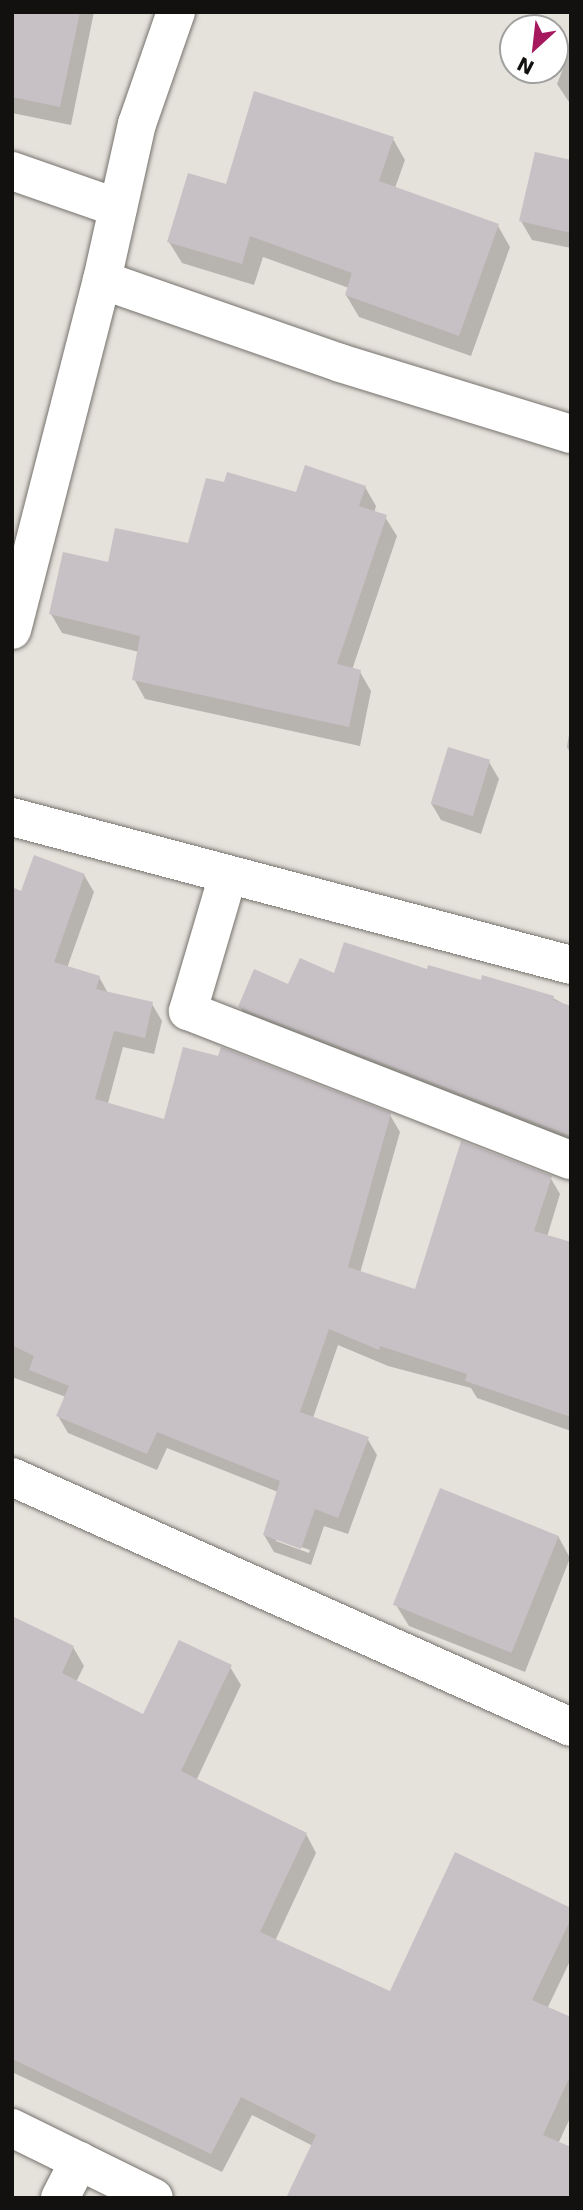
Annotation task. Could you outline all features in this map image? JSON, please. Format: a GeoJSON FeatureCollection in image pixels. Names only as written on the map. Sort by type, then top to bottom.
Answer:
{"type":"FeatureCollection","features":[{"type":"Feature","properties":{"kind":"street"},"geometry":{"type":"LineString","coordinates":[[12,630],[102,280],[137,124],[176,12]]}},
{"type":"Feature","properties":{"kind":"street"},"geometry":{"type":"LineString","coordinates":[[12,171],[118,208]]}},
{"type":"Feature","properties":{"kind":"street"},"geometry":{"type":"LineString","coordinates":[[102,280],[340,363],[571,434]]}},
{"type":"Feature","properties":{"kind":"street"},"geometry":{"type":"LineString","coordinates":[[12,817],[571,965]]}},
{"type":"Feature","properties":{"kind":"street"},"geometry":{"type":"LineString","coordinates":[[228,875],[188,1011],[571,1160]]}},
{"type":"Feature","properties":{"kind":"street"},"geometry":{"type":"LineString","coordinates":[[12,1477],[571,1727]]}},
{"type":"Feature","properties":{"kind":"street"},"geometry":{"type":"LineString","coordinates":[[12,2127],[154,2198]]}},
{"type":"Feature","properties":{"kind":"street"},"geometry":{"type":"LineString","coordinates":[[60,2198],[79,2161]]}},
{"type":"Feature","properties":{"kind":"building"},"geometry":{"type":"Polygon","coordinates":[[[12,12],[80,12],[60,107],[12,97],[12,12]]]}},
{"type":"Feature","properties":{"kind":"building"},"geometry":{"type":"Polygon","coordinates":[[[254,91],[394,137],[379,181],[499,224],[459,336],[345,295],[352,273],[250,236],[242,264],[167,242],[188,173],[226,184],[254,91]]]}},
{"type":"Feature","properties":{"kind":"building"},"geometry":{"type":"Polygon","coordinates":[[[535,152],[571,160],[571,233],[519,221],[535,152]]]}},
{"type":"Feature","properties":{"kind":"building"},"geometry":{"type":"Polygon","coordinates":[[[305,465],[366,486],[359,506],[387,515],[337,664],[361,670],[349,727],[132,680],[140,636],[49,614],[63,552],[108,562],[115,528],[188,543],[206,478],[224,482],[227,472],[296,492],[305,465]]]}},
{"type":"Feature","properties":{"kind":"building"},"geometry":{"type":"Polygon","coordinates":[[[448,747],[490,760],[473,816],[431,803],[448,747]]]}},
{"type":"Feature","properties":{"kind":"building"},"geometry":{"type":"Polygon","coordinates":[[[34,855],[85,874],[54,962],[100,976],[96,989],[153,1002],[145,1038],[114,1031],[95,1099],[164,1119],[183,1047],[218,1056],[221,1047],[391,1113],[348,1267],[415,1289],[461,1141],[552,1176],[534,1231],[571,1242],[571,1417],[465,1381],[467,1374],[380,1346],[379,1350],[329,1329],[300,1412],[369,1437],[338,1518],[315,1509],[301,1549],[263,1535],[280,1481],[157,1432],[147,1454],[56,1416],[69,1386],[29,1370],[34,1356],[12,1345],[12,887],[21,891],[34,855]]]}},
{"type":"Feature","properties":{"kind":"building"},"geometry":{"type":"Polygon","coordinates":[[[344,942],[427,969],[428,965],[481,980],[482,975],[554,996],[553,1000],[571,1006],[571,1136],[238,1007],[254,969],[288,984],[300,958],[334,973],[344,942]]]}},
{"type":"Feature","properties":{"kind":"building"},"geometry":{"type":"Polygon","coordinates":[[[440,1488],[559,1536],[511,1653],[393,1605],[440,1488]]]}},
{"type":"Feature","properties":{"kind":"building"},"geometry":{"type":"Polygon","coordinates":[[[12,1616],[74,1646],[62,1673],[143,1714],[179,1640],[232,1665],[181,1771],[307,1833],[260,1932],[390,1991],[455,1852],[571,1908],[571,1919],[532,2000],[571,2017],[571,2074],[543,2135],[571,2147],[571,2198],[286,2198],[316,2135],[241,2097],[211,2154],[12,2059],[12,1616]]]}}]}
